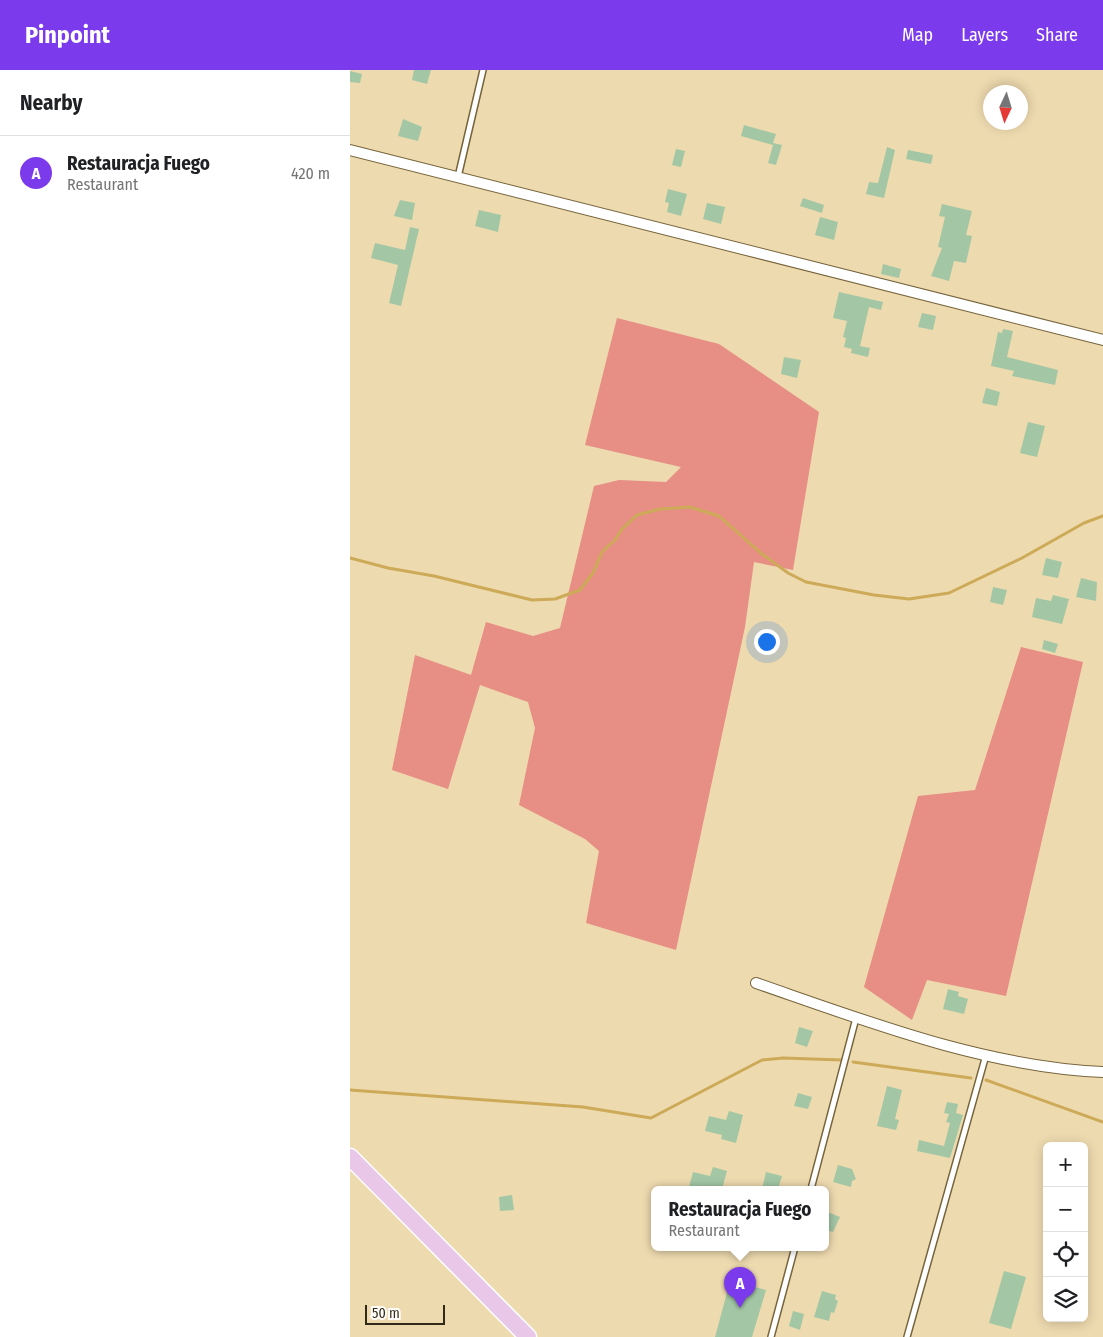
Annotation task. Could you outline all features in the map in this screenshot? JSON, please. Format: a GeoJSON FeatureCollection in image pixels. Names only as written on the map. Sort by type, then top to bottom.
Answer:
{"type":"FeatureCollection","features":[{"type":"Feature","properties":{"kind":"main road"},"geometry":{"type":"LineString","coordinates":[[350,1157],[528,1337]]}},
{"type":"Feature","properties":{"kind":"street"},"geometry":{"type":"LineString","coordinates":[[350,150],[1103,340]]}},
{"type":"Feature","properties":{"kind":"street"},"geometry":{"type":"LineString","coordinates":[[756,983],[856,1018],[986,1055],[1082,1071],[1103,1072]]}},
{"type":"Feature","properties":{"kind":"lane"},"geometry":{"type":"LineString","coordinates":[[458,177],[483,70]]}},
{"type":"Feature","properties":{"kind":"lane"},"geometry":{"type":"LineString","coordinates":[[812,1186],[856,1018]]}},
{"type":"Feature","properties":{"kind":"lane"},"geometry":{"type":"LineString","coordinates":[[907,1337],[986,1055]]}},
{"type":"Feature","properties":{"kind":"lane"},"geometry":{"type":"LineString","coordinates":[[771,1337],[795,1251]]}},
{"type":"Feature","properties":{"kind":"shaded area"},"geometry":{"type":"Polygon","coordinates":[[[617,318],[719,344],[819,412],[793,570],[754,562],[745,627],[676,950],[586,923],[599,851],[585,839],[519,805],[535,728],[528,702],[480,685],[448,789],[392,770],[415,655],[471,675],[486,622],[533,636],[560,628],[594,486],[619,480],[666,482],[681,467],[585,445],[617,318]]]}},
{"type":"Feature","properties":{"kind":"shaded area"},"geometry":{"type":"Polygon","coordinates":[[[1021,647],[1083,662],[1006,996],[927,980],[912,1020],[864,987],[918,796],[975,790],[1021,647]]]}},
{"type":"Feature","properties":{"kind":"building"},"geometry":{"type":"Polygon","coordinates":[[[414,70],[431,70],[427,84],[412,80],[414,70]]]}},
{"type":"Feature","properties":{"kind":"building"},"geometry":{"type":"Polygon","coordinates":[[[350,71],[362,74],[360,83],[350,82],[350,71]]]}},
{"type":"Feature","properties":{"kind":"building"},"geometry":{"type":"Polygon","coordinates":[[[403,119],[422,127],[418,141],[398,136],[403,119]]]}},
{"type":"Feature","properties":{"kind":"building"},"geometry":{"type":"Polygon","coordinates":[[[744,125],[776,134],[773,143],[782,145],[776,165],[768,163],[773,145],[741,136],[744,125]]]}},
{"type":"Feature","properties":{"kind":"building"},"geometry":{"type":"Polygon","coordinates":[[[887,147],[895,150],[884,198],[866,194],[869,182],[878,183],[887,147]]]}},
{"type":"Feature","properties":{"kind":"building"},"geometry":{"type":"Polygon","coordinates":[[[676,149],[685,151],[681,167],[672,165],[676,149]]]}},
{"type":"Feature","properties":{"kind":"building"},"geometry":{"type":"Polygon","coordinates":[[[908,150],[933,155],[931,164],[906,159],[908,150]]]}},
{"type":"Feature","properties":{"kind":"building"},"geometry":{"type":"Polygon","coordinates":[[[668,189],[687,194],[681,216],[667,212],[669,203],[665,202],[668,189]]]}},
{"type":"Feature","properties":{"kind":"building"},"geometry":{"type":"Polygon","coordinates":[[[803,198],[824,205],[822,213],[800,206],[803,198]]]}},
{"type":"Feature","properties":{"kind":"building"},"geometry":{"type":"Polygon","coordinates":[[[400,200],[415,203],[412,220],[394,216],[400,200]]]}},
{"type":"Feature","properties":{"kind":"building"},"geometry":{"type":"Polygon","coordinates":[[[707,203],[725,207],[721,224],[703,219],[707,203]]]}},
{"type":"Feature","properties":{"kind":"building"},"geometry":{"type":"Polygon","coordinates":[[[942,204],[972,211],[966,235],[972,236],[966,263],[954,261],[949,281],[931,276],[942,248],[938,247],[945,217],[939,216],[942,204]]]}},
{"type":"Feature","properties":{"kind":"building"},"geometry":{"type":"Polygon","coordinates":[[[479,210],[501,215],[498,232],[475,226],[479,210]]]}},
{"type":"Feature","properties":{"kind":"building"},"geometry":{"type":"Polygon","coordinates":[[[820,217],[838,222],[834,240],[815,235],[820,217]]]}},
{"type":"Feature","properties":{"kind":"building"},"geometry":{"type":"Polygon","coordinates":[[[410,227],[419,229],[401,306],[389,303],[398,265],[371,258],[375,243],[405,250],[410,227]]]}},
{"type":"Feature","properties":{"kind":"building"},"geometry":{"type":"Polygon","coordinates":[[[883,264],[901,269],[899,278],[881,274],[883,264]]]}},
{"type":"Feature","properties":{"kind":"building"},"geometry":{"type":"Polygon","coordinates":[[[839,292],[883,302],[881,310],[869,307],[860,346],[870,348],[868,357],[851,353],[852,349],[844,347],[846,338],[843,337],[847,321],[833,318],[839,292]]]}},
{"type":"Feature","properties":{"kind":"building"},"geometry":{"type":"Polygon","coordinates":[[[922,313],[936,316],[933,330],[918,327],[922,313]]]}},
{"type":"Feature","properties":{"kind":"building"},"geometry":{"type":"Polygon","coordinates":[[[1003,329],[1013,331],[1007,357],[1058,370],[1055,385],[1012,376],[1014,371],[991,366],[998,332],[1002,333],[1003,329]]]}},
{"type":"Feature","properties":{"kind":"building"},"geometry":{"type":"Polygon","coordinates":[[[784,357],[801,360],[797,378],[781,374],[784,357]]]}},
{"type":"Feature","properties":{"kind":"building"},"geometry":{"type":"Polygon","coordinates":[[[986,388],[1000,392],[997,406],[982,403],[986,388]]]}},
{"type":"Feature","properties":{"kind":"building"},"geometry":{"type":"Polygon","coordinates":[[[1028,422],[1045,426],[1037,457],[1020,453],[1028,422]]]}},
{"type":"Feature","properties":{"kind":"building"},"geometry":{"type":"Polygon","coordinates":[[[1046,558],[1062,562],[1058,578],[1042,575],[1046,558]]]}},
{"type":"Feature","properties":{"kind":"building"},"geometry":{"type":"Polygon","coordinates":[[[1081,578],[1097,582],[1096,601],[1076,597],[1081,578]]]}},
{"type":"Feature","properties":{"kind":"building"},"geometry":{"type":"Polygon","coordinates":[[[993,587],[1007,590],[1003,605],[990,602],[993,587]]]}},
{"type":"Feature","properties":{"kind":"building"},"geometry":{"type":"Polygon","coordinates":[[[1053,595],[1069,599],[1062,624],[1032,617],[1036,598],[1051,601],[1053,595]]]}},
{"type":"Feature","properties":{"kind":"building"},"geometry":{"type":"Polygon","coordinates":[[[1044,640],[1058,644],[1055,653],[1042,649],[1044,640]]]}},
{"type":"Feature","properties":{"kind":"building"},"geometry":{"type":"Polygon","coordinates":[[[948,989],[959,992],[958,996],[968,999],[964,1014],[943,1009],[948,989]]]}},
{"type":"Feature","properties":{"kind":"building"},"geometry":{"type":"Polygon","coordinates":[[[799,1027],[813,1031],[807,1047],[795,1043],[799,1027]]]}},
{"type":"Feature","properties":{"kind":"building"},"geometry":{"type":"Polygon","coordinates":[[[887,1086],[902,1090],[895,1119],[899,1120],[896,1130],[877,1126],[887,1086]]]}},
{"type":"Feature","properties":{"kind":"building"},"geometry":{"type":"Polygon","coordinates":[[[798,1093],[812,1097],[808,1109],[794,1106],[798,1093]]]}},
{"type":"Feature","properties":{"kind":"building"},"geometry":{"type":"Polygon","coordinates":[[[947,1102],[958,1104],[956,1113],[963,1115],[950,1158],[917,1151],[919,1140],[944,1146],[950,1123],[946,1122],[949,1114],[944,1113],[947,1102]]]}},
{"type":"Feature","properties":{"kind":"building"},"geometry":{"type":"Polygon","coordinates":[[[729,1111],[743,1115],[736,1143],[721,1139],[722,1135],[705,1131],[709,1116],[726,1120],[729,1111]]]}},
{"type":"Feature","properties":{"kind":"building"},"geometry":{"type":"Polygon","coordinates":[[[838,1165],[852,1169],[856,1179],[852,1181],[851,1187],[833,1182],[838,1165]]]}},
{"type":"Feature","properties":{"kind":"building"},"geometry":{"type":"Polygon","coordinates":[[[713,1167],[727,1171],[723,1186],[689,1186],[693,1172],[710,1176],[713,1167]]]}},
{"type":"Feature","properties":{"kind":"building"},"geometry":{"type":"Polygon","coordinates":[[[766,1172],[782,1176],[779,1186],[763,1186],[766,1172]]]}},
{"type":"Feature","properties":{"kind":"building"},"geometry":{"type":"Polygon","coordinates":[[[512,1195],[514,1210],[500,1211],[499,1197],[512,1195]]]}},
{"type":"Feature","properties":{"kind":"building"},"geometry":{"type":"Polygon","coordinates":[[[829,1213],[840,1217],[833,1232],[829,1231],[829,1213]]]}},
{"type":"Feature","properties":{"kind":"building"},"geometry":{"type":"Polygon","coordinates":[[[1004,1271],[1026,1277],[1011,1329],[989,1323],[1004,1271]]]}},
{"type":"Feature","properties":{"kind":"building"},"geometry":{"type":"Polygon","coordinates":[[[748,1285],[766,1290],[752,1337],[715,1337],[728,1289],[740,1293],[747,1289],[748,1285]]]}},
{"type":"Feature","properties":{"kind":"building"},"geometry":{"type":"Polygon","coordinates":[[[822,1291],[836,1295],[835,1299],[838,1301],[834,1313],[831,1312],[829,1321],[814,1317],[822,1291]]]}},
{"type":"Feature","properties":{"kind":"building"},"geometry":{"type":"Polygon","coordinates":[[[793,1311],[804,1314],[800,1330],[789,1326],[793,1311]]]}},
{"type":"Feature","properties":{"kind":"waterway"},"geometry":{"type":"LineString","coordinates":[[350,558],[532,600],[555,599],[580,590],[593,573],[602,552],[637,515],[660,509],[690,507],[719,516],[762,554],[788,573],[806,582],[874,595],[909,599],[949,593],[1022,558],[1084,523],[1103,516]]}},
{"type":"Feature","properties":{"kind":"waterway"},"geometry":{"type":"LineString","coordinates":[[350,1090],[583,1107],[651,1118],[762,1060],[783,1058],[842,1060]]}},
{"type":"Feature","properties":{"kind":"waterway"},"geometry":{"type":"LineString","coordinates":[[853,1062],[971,1078]]}},
{"type":"Feature","properties":{"kind":"waterway"},"geometry":{"type":"LineString","coordinates":[[986,1080],[1103,1122]]}},
{"type":"Feature","properties":{"kind":"place","name":"Restauracja Fuego"},"geometry":{"type":"Point","coordinates":[740,1308]}}]}
